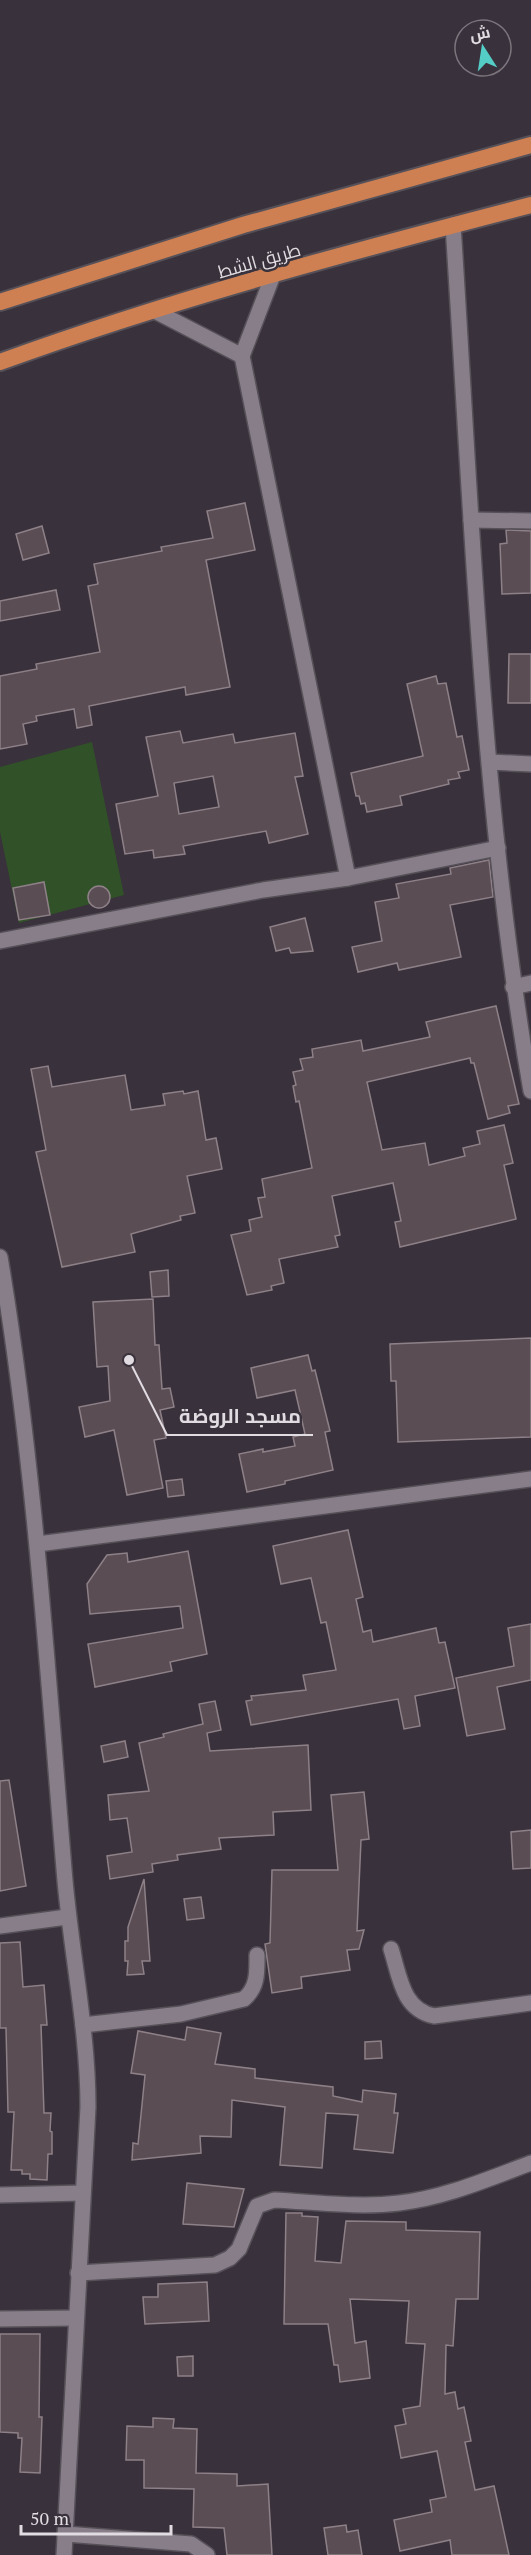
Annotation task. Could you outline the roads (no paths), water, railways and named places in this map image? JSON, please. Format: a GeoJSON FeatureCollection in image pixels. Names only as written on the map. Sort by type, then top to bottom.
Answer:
{"type":"FeatureCollection","features":[{"type":"Feature","properties":{"kind":"highway","name":"طريق الشط"},"geometry":{"type":"LineString","coordinates":[[0,302],[243,225],[531,145]]}},
{"type":"Feature","properties":{"kind":"highway","name":"طريق الشط"},"geometry":{"type":"LineString","coordinates":[[0,362],[68,337],[273,275],[531,205]]}},
{"type":"Feature","properties":{"kind":"street"},"geometry":{"type":"LineString","coordinates":[[453,225],[471,520],[490,762],[513,987],[531,1091]]}},
{"type":"Feature","properties":{"kind":"street"},"geometry":{"type":"LineString","coordinates":[[273,275],[242,356],[348,878]]}},
{"type":"Feature","properties":{"kind":"street"},"geometry":{"type":"LineString","coordinates":[[155,311],[242,356]]}},
{"type":"Feature","properties":{"kind":"street"},"geometry":{"type":"LineString","coordinates":[[471,520],[531,521]]}},
{"type":"Feature","properties":{"kind":"street"},"geometry":{"type":"LineString","coordinates":[[490,762],[531,764]]}},
{"type":"Feature","properties":{"kind":"street"},"geometry":{"type":"LineString","coordinates":[[0,941],[263,890],[348,878],[498,848]]}},
{"type":"Feature","properties":{"kind":"street"},"geometry":{"type":"LineString","coordinates":[[513,987],[531,983]]}},
{"type":"Feature","properties":{"kind":"street"},"geometry":{"type":"LineString","coordinates":[[0,1257],[24,1415],[38,1544],[67,1917],[88,2069],[88,2107],[64,2555]]}},
{"type":"Feature","properties":{"kind":"street"},"geometry":{"type":"LineString","coordinates":[[38,1544],[531,1479]]}},
{"type":"Feature","properties":{"kind":"street"},"geometry":{"type":"LineString","coordinates":[[0,1926],[67,1917]]}},
{"type":"Feature","properties":{"kind":"street"},"geometry":{"type":"LineString","coordinates":[[391,1949],[404,1992],[413,2007],[421,2013],[434,2016],[531,2003]]}},
{"type":"Feature","properties":{"kind":"street"},"geometry":{"type":"LineString","coordinates":[[83,2025],[181,2014],[244,1999],[255,1985],[257,1955]]}},
{"type":"Feature","properties":{"kind":"street"},"geometry":{"type":"LineString","coordinates":[[78,2273],[215,2265],[230,2258],[239,2249],[257,2206],[264,2202],[274,2200],[382,2205],[402,2203],[447,2192],[531,2163]]}},
{"type":"Feature","properties":{"kind":"street"},"geometry":{"type":"LineString","coordinates":[[0,2195],[83,2193]]}},
{"type":"Feature","properties":{"kind":"street"},"geometry":{"type":"LineString","coordinates":[[0,2319],[76,2318]]}},
{"type":"Feature","properties":{"kind":"street"},"geometry":{"type":"LineString","coordinates":[[66,2534],[191,2544],[207,2555]]}},
{"type":"Feature","properties":{"kind":"place","name":"مسجد الروضة"},"geometry":{"type":"Point","coordinates":[129,1360]}}]}
